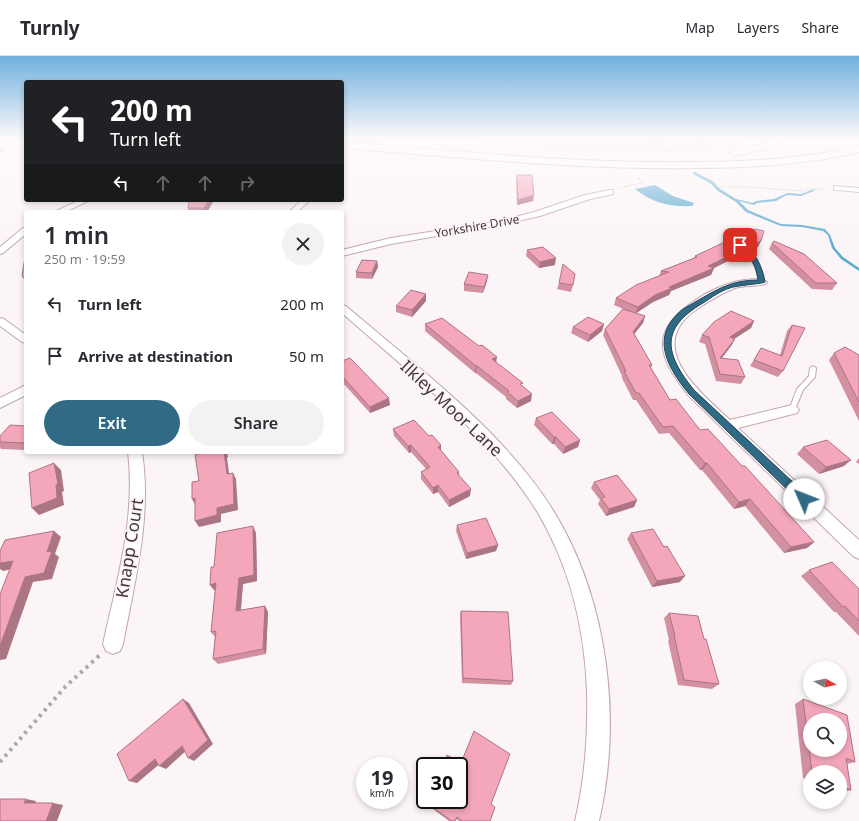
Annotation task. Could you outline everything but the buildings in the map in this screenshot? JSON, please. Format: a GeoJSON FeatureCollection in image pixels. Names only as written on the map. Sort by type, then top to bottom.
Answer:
{"type":"FeatureCollection","features":[{"type":"Feature","properties":{"kind":"street"},"geometry":{"type":"LineString","coordinates":[[837,188],[859,190]]}},
{"type":"Feature","properties":{"kind":"street","name":"Yorkshire Drive"},"geometry":{"type":"LineString","coordinates":[[344,253],[391,241],[500,223],[537,214],[588,197],[610,192]]}},
{"type":"Feature","properties":{"kind":"street"},"geometry":{"type":"LineString","coordinates":[[63,210],[81,202]]}},
{"type":"Feature","properties":{"kind":"street"},"geometry":{"type":"LineString","coordinates":[[295,210],[304,202]]}},
{"type":"Feature","properties":{"kind":"street"},"geometry":{"type":"LineString","coordinates":[[0,252],[24,232]]}},
{"type":"Feature","properties":{"kind":"street"},"geometry":{"type":"LineString","coordinates":[[762,282],[747,282],[726,287],[686,311],[674,322],[669,332],[667,344],[671,359],[677,374],[692,392],[859,551]]}},
{"type":"Feature","properties":{"kind":"street","name":"Ilkley Moor Lane"},"geometry":{"type":"LineString","coordinates":[[344,310],[464,415],[496,447],[532,492],[550,520],[572,566],[588,618],[598,675],[598,740],[591,805],[587,821]]}},
{"type":"Feature","properties":{"kind":"street"},"geometry":{"type":"LineString","coordinates":[[0,321],[24,339]]}},
{"type":"Feature","properties":{"kind":"street"},"geometry":{"type":"LineString","coordinates":[[0,404],[24,390]]}},
{"type":"Feature","properties":{"kind":"street"},"geometry":{"type":"LineString","coordinates":[[727,426],[792,410]]}},
{"type":"Feature","properties":{"kind":"street","name":"Knapp Court"},"geometry":{"type":"LineString","coordinates":[[113,644],[134,538],[138,496],[138,464],[136,454]]}},
{"type":"Feature","properties":{"kind":"lane"},"geometry":{"type":"LineString","coordinates":[[740,245],[749,252],[759,266],[762,282]]}},
{"type":"Feature","properties":{"kind":"lane"},"geometry":{"type":"LineString","coordinates":[[792,410],[800,389],[812,377],[813,368]]}},
{"type":"Feature","properties":{"kind":"path"},"geometry":{"type":"LineString","coordinates":[[702,175],[721,187],[747,187],[802,191],[806,189],[837,188]]}},
{"type":"Feature","properties":{"kind":"path"},"geometry":{"type":"LineString","coordinates":[[610,192],[645,182],[637,178],[644,178]]}},
{"type":"Feature","properties":{"kind":"path"},"geometry":{"type":"LineString","coordinates":[[0,762],[65,687],[113,644]]}},
{"type":"Feature","properties":{"kind":"water"},"geometry":{"type":"Polygon","coordinates":[[[655,185],[673,196],[694,203],[692,206],[669,205],[648,198],[635,189],[655,185]]]}},
{"type":"Feature","properties":{"kind":"waterway"},"geometry":{"type":"LineString","coordinates":[[697,175],[711,182],[719,190],[737,201],[747,211],[763,218],[781,225],[802,226],[824,230],[829,235],[834,248],[842,258],[859,270]]}},
{"type":"Feature","properties":{"kind":"waterway"},"geometry":{"type":"LineString","coordinates":[[736,200],[754,204],[756,202],[775,200],[787,194],[801,195],[813,190]]}},
{"type":"Feature","properties":{"kind":"route"},"geometry":{"type":"LineString","coordinates":[[740,245],[749,252],[759,266],[762,282],[747,282],[726,287],[686,311],[674,322],[669,332],[667,344],[677,374],[692,392],[804,499]]}}]}
